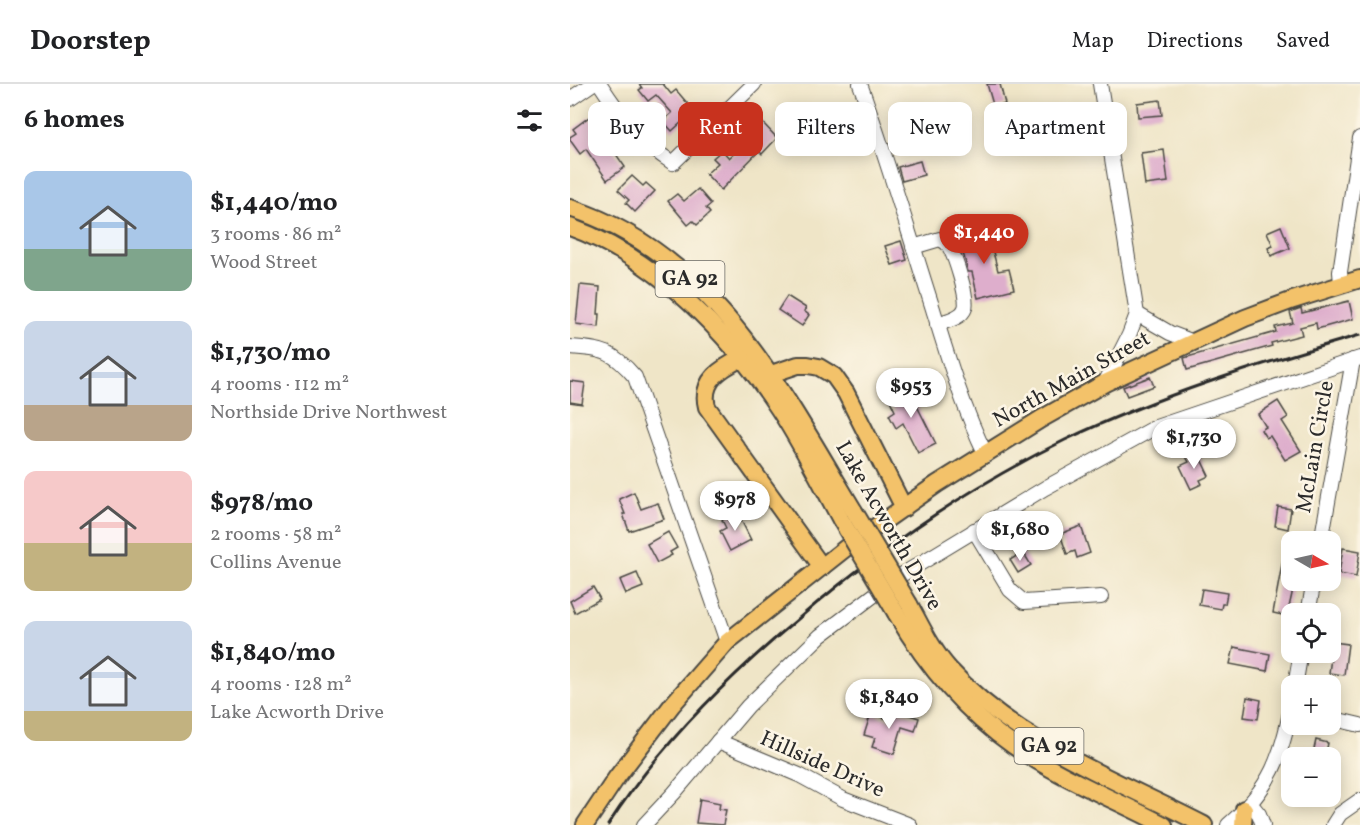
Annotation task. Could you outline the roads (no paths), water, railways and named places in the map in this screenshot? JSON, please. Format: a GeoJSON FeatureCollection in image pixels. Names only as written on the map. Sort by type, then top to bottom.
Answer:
{"type":"FeatureCollection","features":[{"type":"Feature","properties":{"kind":"main road","name":"Lake Acworth Drive"},"geometry":{"type":"LineString","coordinates":[[570,208],[626,233],[673,265],[696,284],[725,314],[771,374],[902,608],[948,668],[996,712],[1028,734],[1204,825]]}},
{"type":"Feature","properties":{"kind":"main road","name":"Lake Acworth Drive"},"geometry":{"type":"LineString","coordinates":[[570,227],[592,234],[638,260],[673,287],[742,358],[780,411],[848,515]]}},
{"type":"Feature","properties":{"kind":"main road","name":"North Main Street"},"geometry":{"type":"LineString","coordinates":[[585,825],[616,777],[672,705],[727,642],[847,547],[1041,419],[1105,383],[1191,341],[1245,318],[1360,279]]}},
{"type":"Feature","properties":{"kind":"main road"},"geometry":{"type":"LineString","coordinates":[[742,358],[723,368],[709,382],[705,395],[707,407],[822,567]]}},
{"type":"Feature","properties":{"kind":"main road"},"geometry":{"type":"LineString","coordinates":[[771,374],[798,365],[808,365],[827,371],[839,381],[904,508]]}},
{"type":"Feature","properties":{"kind":"main road","name":"Lake Acworth Drive"},"geometry":{"type":"LineString","coordinates":[[902,608],[910,638],[943,683],[984,723],[1038,761],[1158,823]]}},
{"type":"Feature","properties":{"kind":"street"},"geometry":{"type":"LineString","coordinates":[[570,99],[592,84]]}},
{"type":"Feature","properties":{"kind":"street"},"geometry":{"type":"LineString","coordinates":[[600,84],[622,117],[655,151],[673,163],[754,84]]}},
{"type":"Feature","properties":{"kind":"street"},"geometry":{"type":"LineString","coordinates":[[860,84],[879,137],[937,324],[977,437],[986,454]]}},
{"type":"Feature","properties":{"kind":"street"},"geometry":{"type":"LineString","coordinates":[[1100,84],[1137,314],[1105,383]]}},
{"type":"Feature","properties":{"kind":"street"},"geometry":{"type":"LineString","coordinates":[[1341,284],[1340,272],[1360,138]]}},
{"type":"Feature","properties":{"kind":"street"},"geometry":{"type":"LineString","coordinates":[[913,247],[940,239],[947,243],[958,273],[966,302],[965,309],[956,317],[937,324]]}},
{"type":"Feature","properties":{"kind":"street"},"geometry":{"type":"LineString","coordinates":[[1137,314],[1170,333],[1191,341]]}},
{"type":"Feature","properties":{"kind":"street"},"geometry":{"type":"LineString","coordinates":[[570,347],[592,348],[612,354],[635,377],[727,642]]}},
{"type":"Feature","properties":{"kind":"street"},"geometry":{"type":"LineString","coordinates":[[644,825],[748,706],[820,636],[898,577],[1045,488],[1156,427],[1357,359]]}},
{"type":"Feature","properties":{"kind":"street","name":"McLain Circle"},"geometry":{"type":"LineString","coordinates":[[1323,531],[1357,359]]}},
{"type":"Feature","properties":{"kind":"street"},"geometry":{"type":"LineString","coordinates":[[974,531],[1010,590],[1024,602],[1101,597]]}},
{"type":"Feature","properties":{"kind":"street"},"geometry":{"type":"LineString","coordinates":[[1341,721],[1360,725]]}},
{"type":"Feature","properties":{"kind":"street"},"geometry":{"type":"LineString","coordinates":[[1228,825],[1246,812],[1268,781],[1277,763],[1285,735]]}},
{"type":"Feature","properties":{"kind":"street","name":"Hillside Drive"},"geometry":{"type":"LineString","coordinates":[[718,741],[799,775],[843,799],[910,825]]}},
{"type":"Feature","properties":{"kind":"street"},"geometry":{"type":"LineString","coordinates":[[1333,825],[1340,814],[1360,800]]}},
{"type":"Feature","properties":{"kind":"street"},"geometry":{"type":"LineString","coordinates":[[1246,812],[1259,814],[1263,825]]}},
{"type":"Feature","properties":{"kind":"railway"},"geometry":{"type":"LineString","coordinates":[[608,825],[649,768],[672,741],[745,665],[860,568],[926,521],[1029,458],[1101,424],[1247,369],[1360,335]]}}]}
